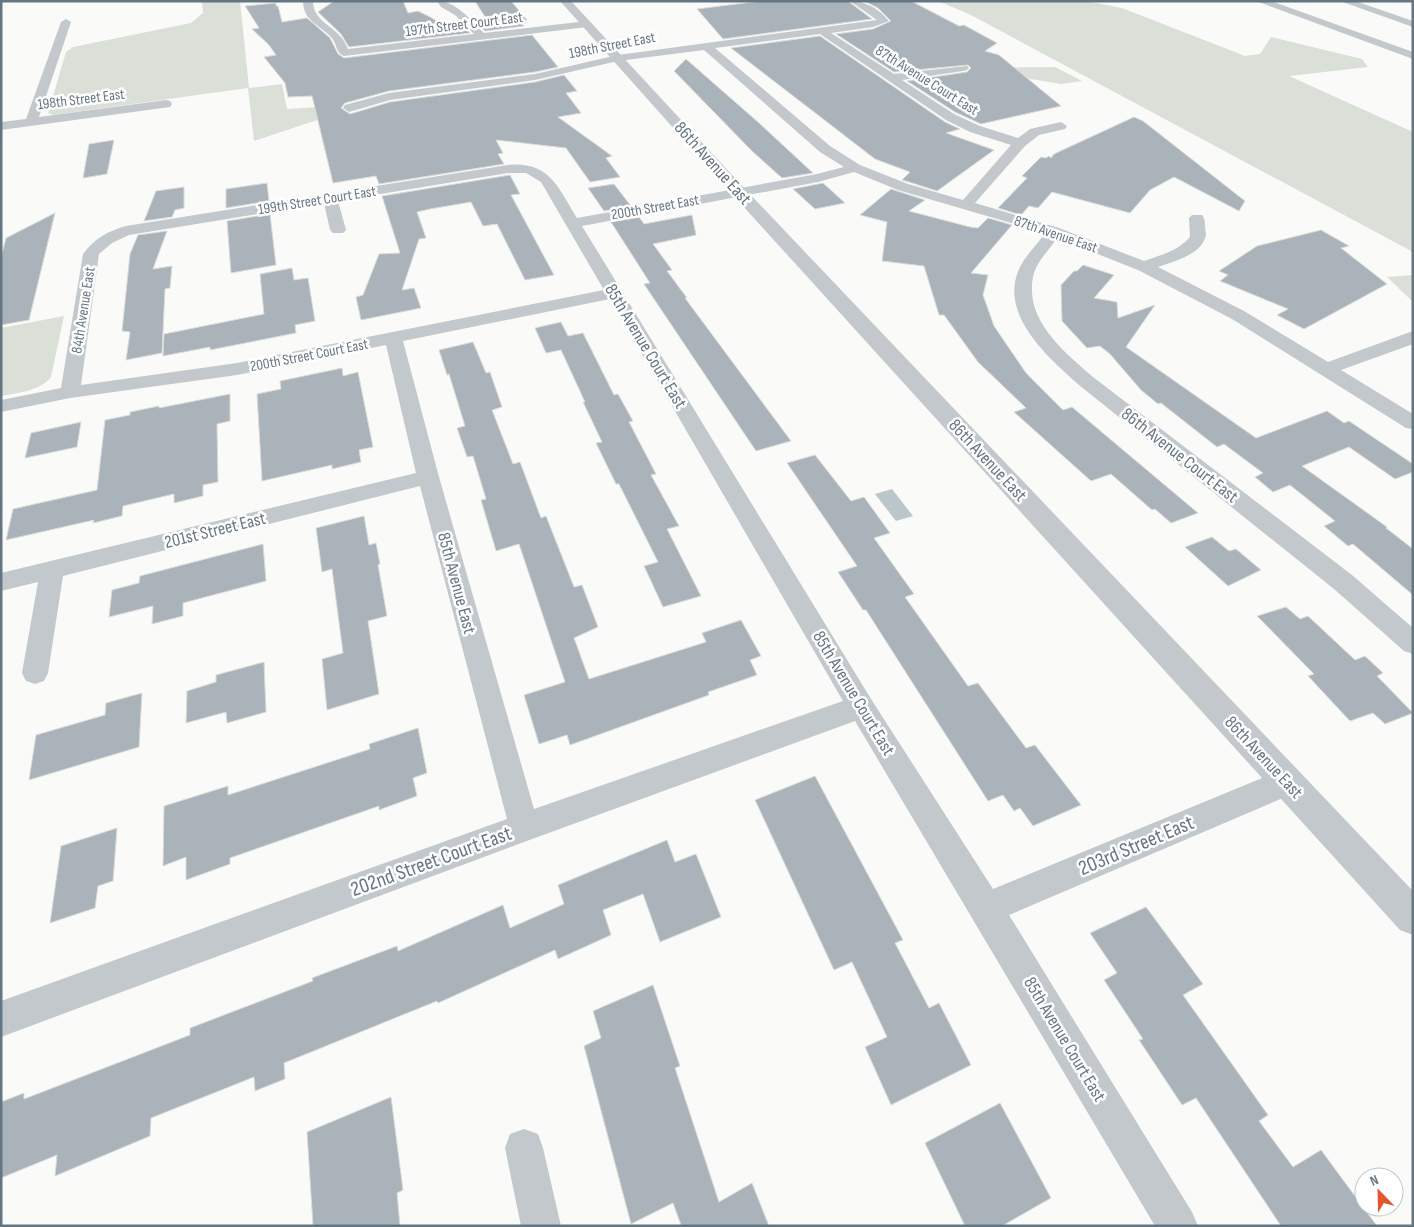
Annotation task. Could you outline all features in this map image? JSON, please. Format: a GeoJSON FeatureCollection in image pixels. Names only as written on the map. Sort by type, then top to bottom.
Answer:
{"type":"FeatureCollection","features":[{"type":"Feature","properties":{"kind":"street","name":"197th Street Court East"},"geometry":{"type":"LineString","coordinates":[[308,1],[309,13],[336,35],[344,53],[587,24]]}},
{"type":"Feature","properties":{"kind":"street"},"geometry":{"type":"LineString","coordinates":[[442,1],[444,5],[458,13],[481,36]]}},
{"type":"Feature","properties":{"kind":"street","name":"86th Avenue East"},"geometry":{"type":"LineString","coordinates":[[565,1],[739,192],[1413,917]]}},
{"type":"Feature","properties":{"kind":"street","name":"198th Street East"},"geometry":{"type":"LineString","coordinates":[[349,108],[389,97],[535,77],[618,58],[884,21],[882,17],[855,1]]}},
{"type":"Feature","properties":{"kind":"street"},"geometry":{"type":"LineString","coordinates":[[1261,1],[1413,56]]}},
{"type":"Feature","properties":{"kind":"street"},"geometry":{"type":"LineString","coordinates":[[1345,1],[1413,24]]}},
{"type":"Feature","properties":{"kind":"street"},"geometry":{"type":"LineString","coordinates":[[31,122],[66,22]]}},
{"type":"Feature","properties":{"kind":"street","name":"87th Avenue Court East"},"geometry":{"type":"LineString","coordinates":[[822,31],[956,121],[1020,143]]}},
{"type":"Feature","properties":{"kind":"street","name":"87th Avenue East"},"geometry":{"type":"LineString","coordinates":[[706,46],[825,149],[855,168],[903,187],[1054,231],[1144,267],[1238,315],[1413,423]]}},
{"type":"Feature","properties":{"kind":"street"},"geometry":{"type":"LineString","coordinates":[[891,78],[963,68]]}},
{"type":"Feature","properties":{"kind":"street","name":"198th Street East"},"geometry":{"type":"LineString","coordinates":[[1,126],[166,104]]}},
{"type":"Feature","properties":{"kind":"street"},"geometry":{"type":"LineString","coordinates":[[966,205],[1020,143],[1035,132],[1061,126]]}},
{"type":"Feature","properties":{"kind":"street","name":"199th Street Court East"},"geometry":{"type":"LineString","coordinates":[[109,237],[126,231],[508,169],[525,168]]}},
{"type":"Feature","properties":{"kind":"street","name":"85th Avenue Court East"},"geometry":{"type":"LineString","coordinates":[[525,168],[534,171],[546,179],[861,706],[986,908],[1178,1226]]}},
{"type":"Feature","properties":{"kind":"street","name":"200th Street East"},"geometry":{"type":"LineString","coordinates":[[573,223],[818,178],[855,168]]}},
{"type":"Feature","properties":{"kind":"street"},"geometry":{"type":"LineString","coordinates":[[330,198],[338,230]]}},
{"type":"Feature","properties":{"kind":"street"},"geometry":{"type":"LineString","coordinates":[[1144,267],[1190,247],[1198,238],[1197,218]]}},
{"type":"Feature","properties":{"kind":"street","name":"86th Avenue Court East"},"geometry":{"type":"LineString","coordinates":[[1054,231],[1026,272],[1024,285],[1025,304],[1035,327],[1055,354],[1086,381],[1343,582],[1413,644]]}},
{"type":"Feature","properties":{"kind":"street","name":"84th Avenue East"},"geometry":{"type":"LineString","coordinates":[[70,392],[91,254],[96,246],[109,237]]}},
{"type":"Feature","properties":{"kind":"street","name":"200th Street Court East"},"geometry":{"type":"LineString","coordinates":[[1,406],[70,392],[151,380],[199,376],[615,293]]}},
{"type":"Feature","properties":{"kind":"street"},"geometry":{"type":"LineString","coordinates":[[1326,369],[1408,340],[1413,336]]}},
{"type":"Feature","properties":{"kind":"street","name":"85th Avenue East"},"geometry":{"type":"LineString","coordinates":[[393,338],[428,477],[524,827]]}},
{"type":"Feature","properties":{"kind":"street","name":"201st Street East"},"geometry":{"type":"LineString","coordinates":[[1,582],[428,477]]}},
{"type":"Feature","properties":{"kind":"street"},"geometry":{"type":"LineString","coordinates":[[35,673],[52,570]]}},
{"type":"Feature","properties":{"kind":"street","name":"202nd Street Court East"},"geometry":{"type":"LineString","coordinates":[[1,1019],[524,827],[861,706]]}},
{"type":"Feature","properties":{"kind":"street","name":"203rd Street East"},"geometry":{"type":"LineString","coordinates":[[986,908],[1287,782]]}},
{"type":"Feature","properties":{"kind":"street"},"geometry":{"type":"LineString","coordinates":[[524,1148],[541,1226]]}},
{"type":"Feature","properties":{"kind":"shaded area"},"geometry":{"type":"Polygon","coordinates":[[[202,1],[240,1],[249,88],[282,84],[287,109],[318,107],[323,118],[254,141],[248,88],[53,115],[48,113],[66,52],[73,47],[191,23],[203,13],[202,1]]]}},
{"type":"Feature","properties":{"kind":"shaded area"},"geometry":{"type":"Polygon","coordinates":[[[938,1],[1086,1],[1122,8],[1245,56],[1260,54],[1271,37],[1362,59],[1368,67],[1289,76],[1413,132],[1413,252],[971,15],[938,1]]]}},
{"type":"Feature","properties":{"kind":"shaded area"},"geometry":{"type":"Polygon","coordinates":[[[1055,67],[1082,81],[1061,84],[989,72],[987,68],[1055,67]]]}},
{"type":"Feature","properties":{"kind":"shaded area"},"geometry":{"type":"Polygon","coordinates":[[[1413,275],[1413,302],[1387,277],[1413,275]]]}},
{"type":"Feature","properties":{"kind":"shaded area"},"geometry":{"type":"Polygon","coordinates":[[[64,316],[51,377],[35,388],[1,396],[1,328],[64,316]]]}},
{"type":"Feature","properties":{"kind":"shaded area"},"geometry":{"type":"Polygon","coordinates":[[[892,489],[913,516],[896,521],[875,494],[892,489]]]}},
{"type":"Feature","properties":{"kind":"building"},"geometry":{"type":"Polygon","coordinates":[[[334,1],[403,1],[408,13],[418,11],[441,25],[460,23],[470,33],[349,47],[341,34],[318,12],[334,1]]]}},
{"type":"Feature","properties":{"kind":"building"},"geometry":{"type":"Polygon","coordinates":[[[475,1],[511,1],[527,20],[524,21],[526,23],[521,23],[524,26],[485,31],[475,21],[487,20],[475,1]]]}},
{"type":"Feature","properties":{"kind":"building"},"geometry":{"type":"Polygon","coordinates":[[[761,1],[848,1],[872,19],[723,39],[697,9],[761,1]]]}},
{"type":"Feature","properties":{"kind":"building"},"geometry":{"type":"Polygon","coordinates":[[[864,1],[911,1],[959,26],[964,25],[997,43],[985,51],[999,55],[1061,106],[981,124],[955,112],[907,81],[967,72],[971,68],[968,65],[894,72],[836,34],[873,29],[891,21],[878,8],[864,1]]]}},
{"type":"Feature","properties":{"kind":"building"},"geometry":{"type":"Polygon","coordinates":[[[276,3],[282,22],[307,18],[330,38],[338,54],[344,58],[532,35],[558,67],[535,72],[389,91],[345,103],[341,108],[350,114],[390,102],[535,82],[564,75],[577,91],[566,93],[581,113],[558,117],[612,156],[606,158],[620,177],[590,182],[566,148],[496,140],[503,153],[498,154],[504,164],[379,184],[376,176],[333,183],[312,96],[288,97],[285,83],[264,57],[276,55],[269,45],[252,29],[259,28],[245,6],[276,3]]]}},
{"type":"Feature","properties":{"kind":"building"},"geometry":{"type":"Polygon","coordinates":[[[820,36],[945,122],[960,129],[946,133],[994,150],[937,191],[902,180],[910,172],[875,159],[731,48],[820,36]]]}},
{"type":"Feature","properties":{"kind":"building"},"geometry":{"type":"Polygon","coordinates":[[[686,59],[813,173],[782,178],[752,151],[674,71],[686,59]]]}},
{"type":"Feature","properties":{"kind":"building"},"geometry":{"type":"Polygon","coordinates":[[[1134,117],[1143,121],[1245,201],[1239,211],[1174,177],[1150,190],[1130,213],[1052,192],[1038,208],[1029,206],[1021,215],[998,208],[1027,178],[1022,176],[1041,157],[1046,158],[1049,156],[1051,158],[1054,154],[1134,117]]]}},
{"type":"Feature","properties":{"kind":"building"},"geometry":{"type":"Polygon","coordinates":[[[114,140],[107,174],[83,178],[89,144],[114,140]]]}},
{"type":"Feature","properties":{"kind":"building"},"geometry":{"type":"Polygon","coordinates":[[[510,175],[520,194],[511,195],[554,275],[525,280],[497,224],[483,226],[471,202],[417,212],[426,238],[419,239],[402,290],[414,288],[421,308],[361,320],[356,297],[363,295],[379,254],[400,253],[382,196],[510,175]]]}},
{"type":"Feature","properties":{"kind":"building"},"geometry":{"type":"Polygon","coordinates":[[[267,183],[269,201],[226,208],[226,189],[267,183]]]}},
{"type":"Feature","properties":{"kind":"building"},"geometry":{"type":"Polygon","coordinates":[[[823,183],[845,203],[815,209],[793,189],[823,183]]]}},
{"type":"Feature","properties":{"kind":"building"},"geometry":{"type":"Polygon","coordinates":[[[614,184],[631,206],[604,211],[588,188],[614,184]]]}},
{"type":"Feature","properties":{"kind":"building"},"geometry":{"type":"Polygon","coordinates":[[[184,187],[184,208],[175,210],[172,217],[144,221],[156,191],[184,187]]]}},
{"type":"Feature","properties":{"kind":"building"},"geometry":{"type":"Polygon","coordinates":[[[891,189],[925,200],[909,211],[970,227],[978,228],[988,218],[1012,225],[971,273],[988,275],[983,295],[994,326],[1026,373],[1063,410],[1072,407],[1198,513],[1171,523],[1155,509],[1152,510],[1111,474],[1091,481],[1014,412],[1026,408],[978,362],[944,315],[939,315],[924,266],[882,261],[887,222],[860,215],[891,189]]]}},
{"type":"Feature","properties":{"kind":"building"},"geometry":{"type":"Polygon","coordinates":[[[55,213],[29,320],[1,325],[1,257],[6,238],[55,213]]]}},
{"type":"Feature","properties":{"kind":"building"},"geometry":{"type":"Polygon","coordinates":[[[270,214],[276,265],[231,273],[227,221],[270,214]]]}},
{"type":"Feature","properties":{"kind":"building"},"geometry":{"type":"Polygon","coordinates":[[[692,215],[696,235],[653,244],[672,270],[667,271],[687,298],[685,298],[791,441],[756,451],[644,284],[650,283],[611,222],[639,217],[644,224],[692,215]]]}},
{"type":"Feature","properties":{"kind":"building"},"geometry":{"type":"Polygon","coordinates":[[[1321,230],[1349,246],[1341,248],[1387,284],[1304,329],[1277,315],[1288,309],[1220,281],[1228,275],[1219,271],[1257,246],[1321,230]]]}},
{"type":"Feature","properties":{"kind":"building"},"geometry":{"type":"Polygon","coordinates":[[[167,231],[153,269],[172,266],[170,288],[165,289],[162,353],[126,360],[130,332],[122,331],[130,254],[138,235],[167,231]]]}},
{"type":"Feature","properties":{"kind":"building"},"geometry":{"type":"Polygon","coordinates":[[[1083,265],[1114,275],[1094,298],[1117,302],[1118,318],[1155,305],[1126,347],[1256,438],[1327,411],[1344,423],[1349,421],[1413,464],[1413,472],[1395,479],[1349,447],[1302,466],[1387,527],[1413,549],[1413,595],[1353,544],[1348,546],[1324,526],[1335,521],[1290,485],[1273,492],[1255,477],[1263,473],[1224,444],[1217,447],[1161,403],[1158,404],[1141,390],[1110,354],[1100,346],[1087,348],[1062,321],[1061,285],[1074,271],[1077,271],[1083,265]]]}},
{"type":"Feature","properties":{"kind":"building"},"geometry":{"type":"Polygon","coordinates":[[[292,268],[294,280],[308,278],[315,321],[295,325],[296,333],[210,350],[210,347],[163,356],[164,334],[264,314],[260,274],[292,268]]]}},
{"type":"Feature","properties":{"kind":"building"},"geometry":{"type":"Polygon","coordinates":[[[561,322],[568,336],[583,333],[614,395],[618,394],[633,421],[629,422],[656,474],[651,475],[679,526],[667,529],[701,596],[663,607],[644,566],[658,562],[596,443],[602,442],[583,402],[585,402],[561,350],[546,353],[535,328],[561,322]]]}},
{"type":"Feature","properties":{"kind":"building"},"geometry":{"type":"Polygon","coordinates":[[[473,342],[486,373],[490,372],[502,407],[492,410],[513,464],[520,462],[541,518],[546,516],[574,587],[582,585],[598,627],[574,638],[589,679],[706,642],[702,633],[741,620],[761,656],[750,660],[757,675],[708,692],[709,695],[570,745],[567,735],[539,744],[524,695],[565,682],[519,544],[496,551],[481,500],[486,499],[473,456],[467,457],[457,428],[465,426],[449,374],[447,375],[439,350],[473,342]]]}},
{"type":"Feature","properties":{"kind":"building"},"geometry":{"type":"Polygon","coordinates":[[[342,368],[343,376],[358,372],[373,447],[359,450],[361,462],[332,469],[332,465],[262,481],[257,394],[281,389],[280,381],[342,368]]]}},
{"type":"Feature","properties":{"kind":"building"},"geometry":{"type":"Polygon","coordinates":[[[230,394],[230,421],[217,424],[218,482],[203,485],[203,496],[174,503],[174,494],[123,506],[122,516],[93,523],[94,520],[6,540],[13,509],[97,490],[105,420],[130,415],[130,412],[230,394]]]}},
{"type":"Feature","properties":{"kind":"building"},"geometry":{"type":"Polygon","coordinates":[[[81,422],[77,447],[25,458],[31,433],[81,422]]]}},
{"type":"Feature","properties":{"kind":"building"},"geometry":{"type":"Polygon","coordinates":[[[815,455],[851,501],[864,497],[890,533],[874,538],[914,594],[905,597],[968,686],[978,683],[1026,748],[1035,745],[1081,805],[1033,826],[1020,808],[1014,811],[1003,795],[988,801],[866,610],[863,610],[838,572],[857,566],[787,463],[815,455]]]}},
{"type":"Feature","properties":{"kind":"building"},"geometry":{"type":"Polygon","coordinates":[[[364,516],[369,545],[376,543],[387,616],[368,621],[379,694],[327,710],[322,659],[343,653],[332,569],[322,572],[316,528],[364,516]]]}},
{"type":"Feature","properties":{"kind":"building"},"geometry":{"type":"Polygon","coordinates":[[[1212,537],[1229,551],[1236,549],[1261,570],[1228,586],[1185,547],[1212,537]]]}},
{"type":"Feature","properties":{"kind":"building"},"geometry":{"type":"Polygon","coordinates":[[[263,544],[266,581],[183,603],[183,616],[152,624],[153,606],[109,617],[112,590],[139,583],[140,576],[263,544]]]}},
{"type":"Feature","properties":{"kind":"building"},"geometry":{"type":"Polygon","coordinates":[[[1286,607],[1300,619],[1308,616],[1355,660],[1365,656],[1383,673],[1377,676],[1413,713],[1385,724],[1373,713],[1350,721],[1308,676],[1314,674],[1257,616],[1286,607]]]}},
{"type":"Feature","properties":{"kind":"building"},"geometry":{"type":"Polygon","coordinates":[[[264,662],[266,712],[227,723],[226,712],[186,723],[187,691],[216,682],[216,675],[264,662]]]}},
{"type":"Feature","properties":{"kind":"building"},"geometry":{"type":"Polygon","coordinates":[[[142,693],[139,747],[29,780],[36,735],[105,715],[106,703],[142,693]]]}},
{"type":"Feature","properties":{"kind":"building"},"geometry":{"type":"Polygon","coordinates":[[[418,728],[427,773],[413,778],[417,796],[379,810],[379,806],[230,858],[230,864],[186,880],[186,857],[163,866],[164,806],[228,786],[228,795],[370,749],[369,744],[418,728]]]}},
{"type":"Feature","properties":{"kind":"building"},"geometry":{"type":"Polygon","coordinates":[[[815,776],[903,940],[895,943],[929,1008],[939,1003],[971,1065],[891,1105],[865,1047],[887,1037],[852,962],[834,970],[755,800],[815,776]]]}},
{"type":"Feature","properties":{"kind":"building"},"geometry":{"type":"Polygon","coordinates":[[[117,828],[113,881],[98,886],[95,908],[50,923],[61,846],[117,828]]]}},
{"type":"Feature","properties":{"kind":"building"},"geometry":{"type":"Polygon","coordinates":[[[667,840],[675,862],[696,854],[721,917],[660,942],[643,894],[603,910],[611,935],[558,959],[555,950],[438,1003],[437,1001],[284,1063],[285,1079],[255,1091],[254,1077],[151,1118],[150,1136],[55,1176],[57,1155],[1,1178],[1,1102],[24,1093],[24,1099],[190,1035],[190,1028],[313,981],[312,978],[397,946],[398,951],[503,905],[510,928],[564,904],[558,885],[667,840]]]}},
{"type":"Feature","properties":{"kind":"building"},"geometry":{"type":"Polygon","coordinates":[[[1146,907],[1203,984],[1183,995],[1268,1115],[1259,1121],[1293,1167],[1321,1150],[1354,1195],[1354,1217],[1370,1217],[1377,1226],[1281,1226],[1196,1098],[1182,1105],[1139,1040],[1143,1039],[1104,980],[1117,973],[1090,933],[1146,907]]]}},
{"type":"Feature","properties":{"kind":"building"},"geometry":{"type":"Polygon","coordinates":[[[653,985],[680,1066],[675,1068],[719,1202],[752,1183],[769,1226],[679,1226],[681,1225],[673,1203],[631,1224],[584,1046],[601,1038],[593,1011],[653,985]]]}},
{"type":"Feature","properties":{"kind":"building"},"geometry":{"type":"Polygon","coordinates":[[[391,1097],[403,1190],[397,1193],[400,1226],[313,1226],[307,1132],[391,1097]]]}},
{"type":"Feature","properties":{"kind":"building"},"geometry":{"type":"Polygon","coordinates":[[[1000,1103],[1051,1198],[1002,1226],[965,1226],[925,1143],[1000,1103]]]}}]}
